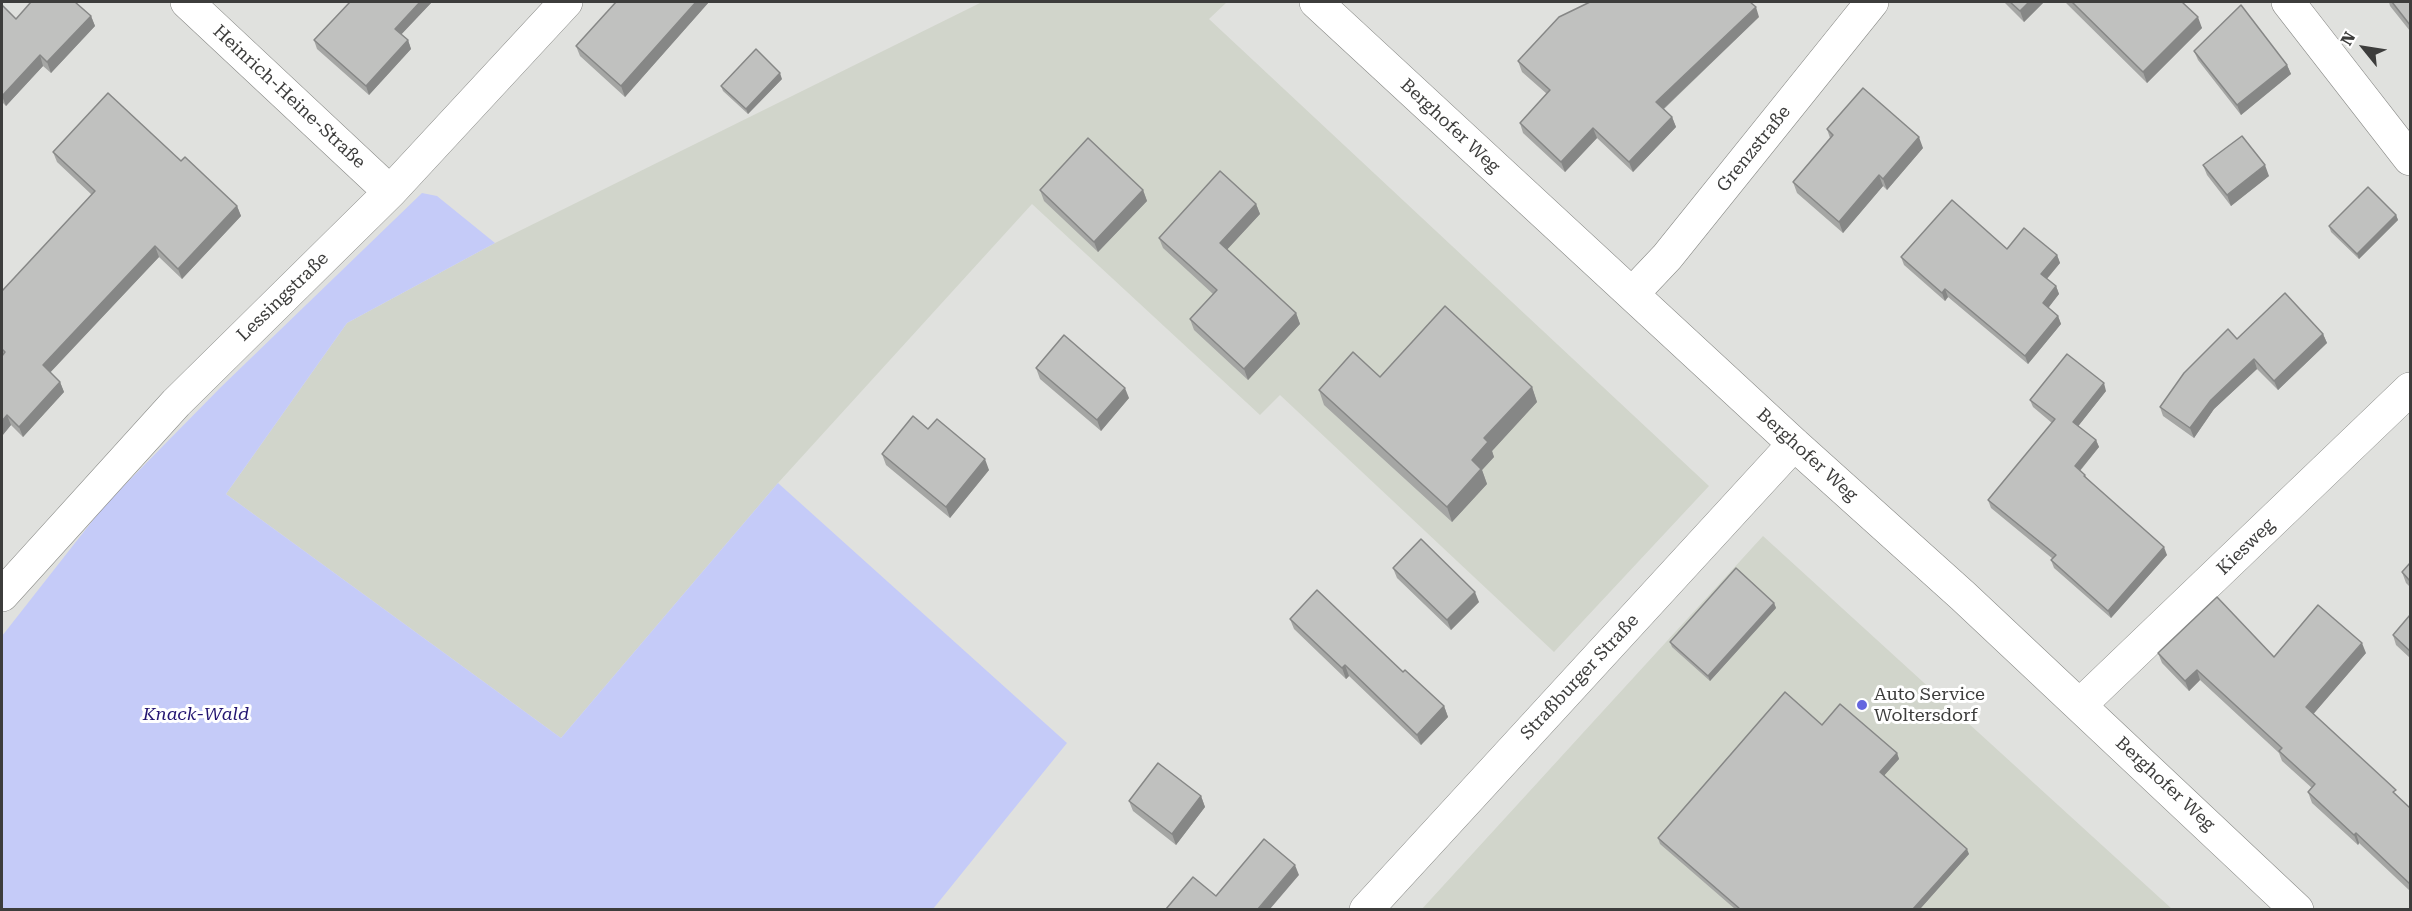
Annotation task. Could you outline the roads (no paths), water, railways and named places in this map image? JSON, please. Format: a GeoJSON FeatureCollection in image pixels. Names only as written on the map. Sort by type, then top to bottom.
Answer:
{"type":"FeatureCollection","features":[{"type":"Feature","properties":{"kind":"street","name":"Heinrich-Heine-Straße"},"geometry":{"type":"LineString","coordinates":[[187,2],[390,192]]}},
{"type":"Feature","properties":{"kind":"street","name":"Lessingstraße"},"geometry":{"type":"LineString","coordinates":[[2,595],[176,403],[390,192],[566,2]]}},
{"type":"Feature","properties":{"kind":"street","name":"Berghofer Weg"},"geometry":{"type":"LineString","coordinates":[[1316,2],[2080,705],[2297,909]]}},
{"type":"Feature","properties":{"kind":"street","name":"Grenzstraße"},"geometry":{"type":"LineString","coordinates":[[1632,294],[1667,257],[1872,2]]}},
{"type":"Feature","properties":{"kind":"street"},"geometry":{"type":"LineString","coordinates":[[2288,2],[2410,159]]}},
{"type":"Feature","properties":{"kind":"street","name":"Kiesweg"},"geometry":{"type":"LineString","coordinates":[[2080,705],[2410,389]]}},
{"type":"Feature","properties":{"kind":"street","name":"Straßburger Straße"},"geometry":{"type":"LineString","coordinates":[[1366,909],[1794,444]]}},
{"type":"Feature","properties":{"kind":"place","name":"Auto Service Woltersdorf"},"geometry":{"type":"Point","coordinates":[1862,705]}},
{"type":"Feature","properties":{"kind":"park label","name":"Knack-Wald"},"geometry":{"type":"Point","coordinates":[196,715]}}]}
